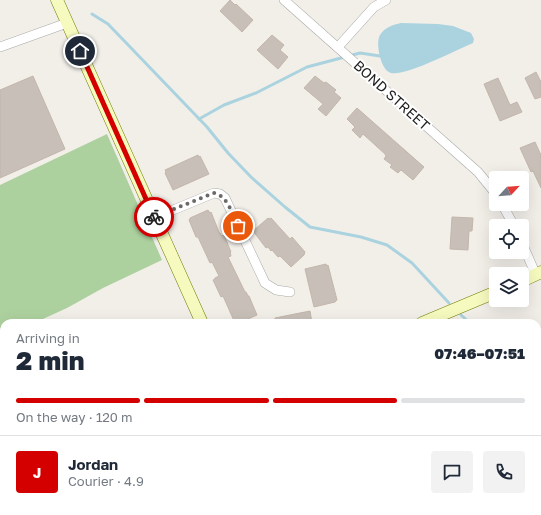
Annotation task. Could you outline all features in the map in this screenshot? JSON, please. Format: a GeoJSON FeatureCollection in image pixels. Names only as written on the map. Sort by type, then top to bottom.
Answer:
{"type":"FeatureCollection","features":[{"type":"Feature","properties":{"kind":"street"},"geometry":{"type":"LineString","coordinates":[[57,0],[200,319]]}},
{"type":"Feature","properties":{"kind":"street","name":"BOND STREET"},"geometry":{"type":"LineString","coordinates":[[284,0],[478,172],[489,185]]}},
{"type":"Feature","properties":{"kind":"street"},"geometry":{"type":"LineString","coordinates":[[338,47],[374,7],[386,0]]}},
{"type":"Feature","properties":{"kind":"street"},"geometry":{"type":"LineString","coordinates":[[0,47],[67,23]]}},
{"type":"Feature","properties":{"kind":"street"},"geometry":{"type":"LineString","coordinates":[[154,218],[214,193],[220,194],[225,198],[265,283],[276,290],[290,292]]}},
{"type":"Feature","properties":{"kind":"street"},"geometry":{"type":"LineString","coordinates":[[529,256],[539,274],[529,278]]}},
{"type":"Feature","properties":{"kind":"street"},"geometry":{"type":"LineString","coordinates":[[432,319],[489,295]]}},
{"type":"Feature","properties":{"kind":"green space"},"geometry":{"type":"Polygon","coordinates":[[[107,134],[162,260],[43,319],[0,319],[0,185],[107,134]]]}},
{"type":"Feature","properties":{"kind":"water"},"geometry":{"type":"Polygon","coordinates":[[[401,23],[453,26],[471,33],[474,39],[473,43],[432,62],[408,71],[391,73],[387,71],[382,62],[378,44],[379,39],[382,32],[387,28],[401,23]]]}},
{"type":"Feature","properties":{"kind":"building"},"geometry":{"type":"Polygon","coordinates":[[[230,0],[253,20],[242,32],[220,11],[230,0]]]}},
{"type":"Feature","properties":{"kind":"building"},"geometry":{"type":"Polygon","coordinates":[[[272,35],[284,45],[280,50],[288,57],[278,69],[257,50],[272,35]]]}},
{"type":"Feature","properties":{"kind":"building"},"geometry":{"type":"Polygon","coordinates":[[[536,72],[541,82],[541,97],[535,99],[525,78],[536,72]]]}},
{"type":"Feature","properties":{"kind":"building"},"geometry":{"type":"Polygon","coordinates":[[[33,76],[65,149],[0,178],[0,90],[33,76]]]}},
{"type":"Feature","properties":{"kind":"building"},"geometry":{"type":"Polygon","coordinates":[[[315,76],[336,90],[334,92],[341,98],[326,116],[318,109],[323,104],[304,88],[315,76]]]}},
{"type":"Feature","properties":{"kind":"building"},"geometry":{"type":"Polygon","coordinates":[[[498,78],[510,105],[517,102],[522,112],[500,121],[484,84],[498,78]]]}},
{"type":"Feature","properties":{"kind":"building"},"geometry":{"type":"Polygon","coordinates":[[[357,108],[424,167],[413,180],[401,170],[398,173],[390,167],[392,165],[384,159],[386,156],[385,154],[363,134],[360,138],[352,130],[355,127],[347,119],[357,108]]]}},
{"type":"Feature","properties":{"kind":"building"},"geometry":{"type":"Polygon","coordinates":[[[535,142],[541,155],[541,188],[533,171],[531,172],[520,148],[535,142]]]}},
{"type":"Feature","properties":{"kind":"building"},"geometry":{"type":"Polygon","coordinates":[[[198,155],[199,157],[200,156],[209,174],[173,190],[165,170],[198,155]]]}},
{"type":"Feature","properties":{"kind":"building"},"geometry":{"type":"Polygon","coordinates":[[[208,210],[210,213],[211,212],[219,232],[222,236],[224,235],[231,252],[231,256],[228,257],[245,292],[249,296],[257,315],[248,319],[233,319],[223,296],[221,297],[213,280],[219,276],[212,262],[210,263],[198,237],[196,237],[189,220],[190,218],[208,210]]]}},
{"type":"Feature","properties":{"kind":"building"},"geometry":{"type":"Polygon","coordinates":[[[452,217],[473,218],[472,231],[469,231],[468,250],[450,249],[452,217]]]}},
{"type":"Feature","properties":{"kind":"building"},"geometry":{"type":"Polygon","coordinates":[[[268,218],[271,218],[290,239],[292,237],[305,252],[304,255],[291,267],[280,256],[278,257],[268,247],[266,248],[253,231],[268,218]]]}},
{"type":"Feature","properties":{"kind":"building"},"geometry":{"type":"Polygon","coordinates":[[[326,264],[327,266],[328,265],[337,300],[335,302],[314,307],[305,269],[326,264]]]}},
{"type":"Feature","properties":{"kind":"building"},"geometry":{"type":"Polygon","coordinates":[[[310,311],[311,319],[275,319],[310,311]]]}},
{"type":"Feature","properties":{"kind":"waterway"},"geometry":{"type":"LineString","coordinates":[[92,14],[108,24],[207,127],[228,153],[251,177],[285,207],[310,227],[361,237],[387,245],[412,263],[449,303]]}},
{"type":"Feature","properties":{"kind":"waterway"},"geometry":{"type":"LineString","coordinates":[[199,119],[224,105],[256,93],[307,67],[360,53],[380,56]]}},
{"type":"Feature","properties":{"kind":"waterway"},"geometry":{"type":"LineString","coordinates":[[461,315],[466,319]]}},
{"type":"Feature","properties":{"kind":"way so far"},"geometry":{"type":"LineString","coordinates":[[154,217],[214,193],[220,194],[225,198],[238,226]]}},
{"type":"Feature","properties":{"kind":"route"},"geometry":{"type":"LineString","coordinates":[[80,51],[154,217]]}}]}
